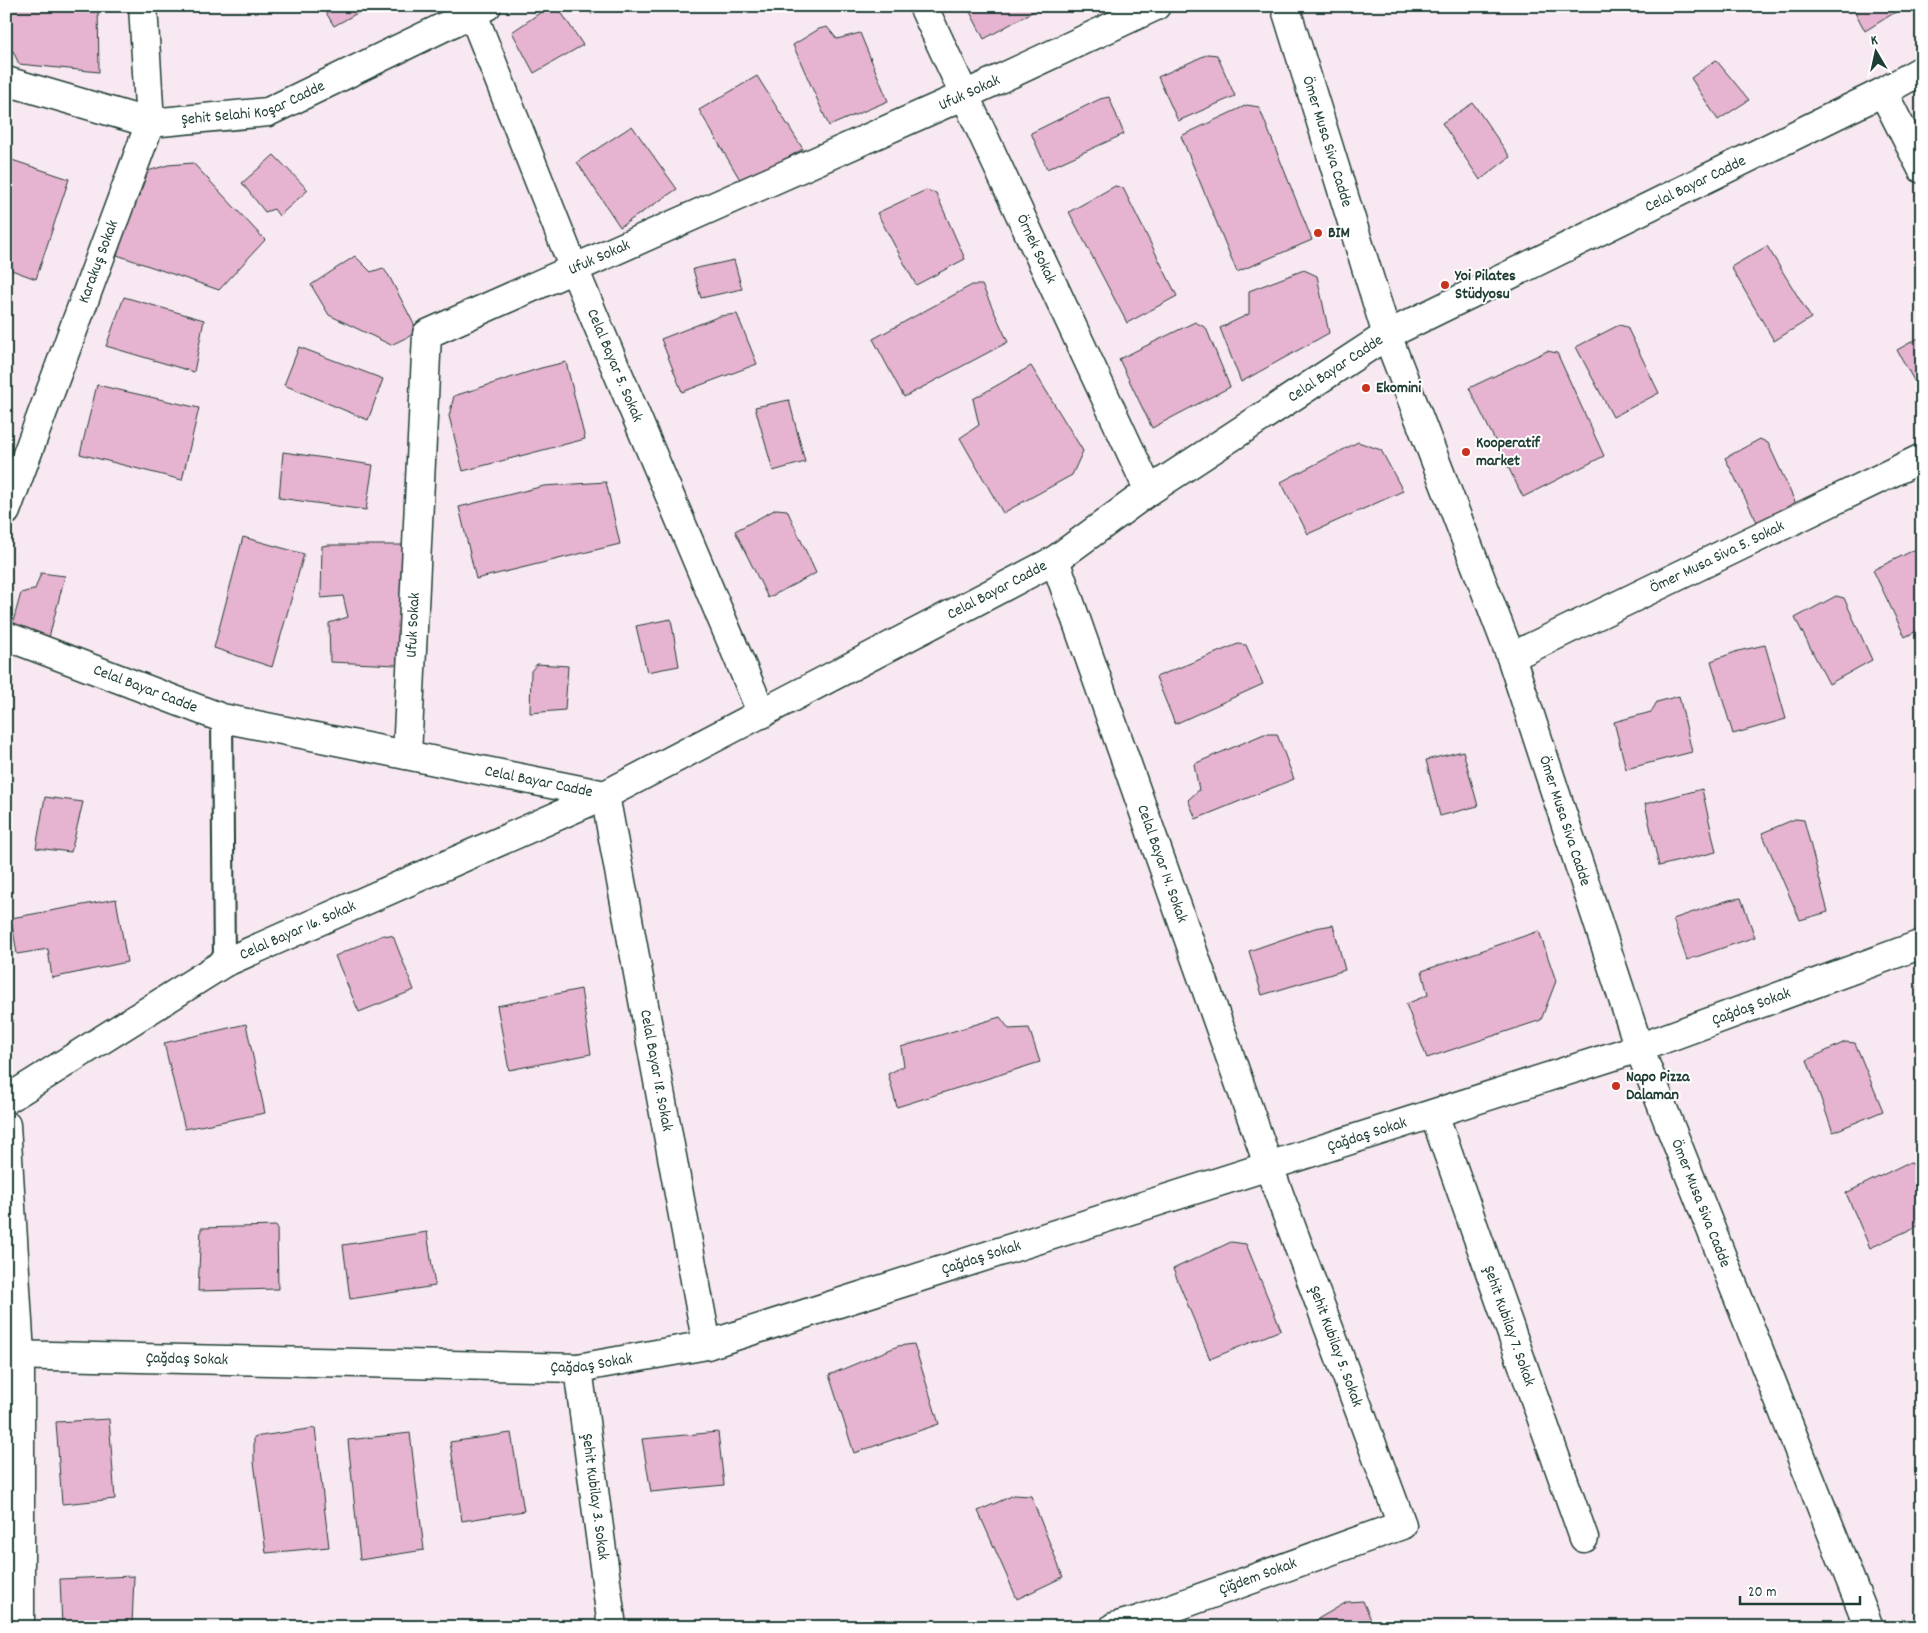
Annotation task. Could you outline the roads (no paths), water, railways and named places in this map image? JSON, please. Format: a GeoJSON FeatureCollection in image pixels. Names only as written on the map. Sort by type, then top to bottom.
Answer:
{"type":"FeatureCollection","features":[{"type":"Feature","properties":{"kind":"street","name":"Karakuş Sokak"},"geometry":{"type":"LineString","coordinates":[[6,511],[150,123],[143,6]]}},
{"type":"Feature","properties":{"kind":"street","name":"Örnek Sokak"},"geometry":{"type":"LineString","coordinates":[[923,6],[1149,491]]}},
{"type":"Feature","properties":{"kind":"street","name":"Ufuk Sokak"},"geometry":{"type":"LineString","coordinates":[[407,755],[427,334],[965,95],[1156,6]]}},
{"type":"Feature","properties":{"kind":"street","name":"Ömer Musa Siva Cadde"},"geometry":{"type":"LineString","coordinates":[[1285,6],[1387,335],[1511,657],[1639,1048],[1869,1627]]}},
{"type":"Feature","properties":{"kind":"street","name":"Şehit Selahi Koşar Cadde"},"geometry":{"type":"LineString","coordinates":[[6,82],[150,123],[268,112],[480,10]]}},
{"type":"Feature","properties":{"kind":"street","name":"Celal Bayar 5. Sokak"},"geometry":{"type":"LineString","coordinates":[[480,10],[574,269],[762,714]]}},
{"type":"Feature","properties":{"kind":"street","name":"Celal Bayar Cadde"},"geometry":{"type":"LineString","coordinates":[[6,636],[222,718],[605,795],[1055,560],[1149,491],[1387,335],[1883,92],[1922,70]]}},
{"type":"Feature","properties":{"kind":"street"},"geometry":{"type":"LineString","coordinates":[[1883,92],[1922,169]]}},
{"type":"Feature","properties":{"kind":"street","name":"Ömer Musa Siva 5. Sokak"},"geometry":{"type":"LineString","coordinates":[[1511,657],[1922,458]]}},
{"type":"Feature","properties":{"kind":"street","name":"Celal Bayar 14. Sokak"},"geometry":{"type":"LineString","coordinates":[[1055,560],[1269,1167]]}},
{"type":"Feature","properties":{"kind":"street","name":"Celal Bayar 16. Sokak"},"geometry":{"type":"LineString","coordinates":[[6,1100],[224,962],[605,795]]}},
{"type":"Feature","properties":{"kind":"street","name":"Celal Bayar 18. Sokak"},"geometry":{"type":"LineString","coordinates":[[605,795],[707,1346]]}},
{"type":"Feature","properties":{"kind":"street","name":"Çağdaş Sokak"},"geometry":{"type":"LineString","coordinates":[[13,1354],[578,1368],[707,1346],[1639,1048],[1922,944]]}},
{"type":"Feature","properties":{"kind":"street","name":"Şehit Kubilay 7. Sokak"},"geometry":{"type":"LineString","coordinates":[[1434,1114],[1584,1538]]}},
{"type":"Feature","properties":{"kind":"street"},"geometry":{"type":"LineString","coordinates":[[6,1126],[20,1627]]}},
{"type":"Feature","properties":{"kind":"street","name":"Şehit Kubilay 5. Sokak"},"geometry":{"type":"LineString","coordinates":[[1269,1167],[1402,1525]]}},
{"type":"Feature","properties":{"kind":"street","name":"Şehit Kubilay 3. Sokak"},"geometry":{"type":"LineString","coordinates":[[578,1368],[612,1627]]}},
{"type":"Feature","properties":{"kind":"street","name":"Çiğdem Sokak"},"geometry":{"type":"LineString","coordinates":[[1114,1627],[1139,1620],[1402,1525]]}},
{"type":"Feature","properties":{"kind":"lane"},"geometry":{"type":"LineString","coordinates":[[222,718],[224,962]]}},
{"type":"Feature","properties":{"kind":"place","name":"BIM"},"geometry":{"type":"Point","coordinates":[1318,233]}},
{"type":"Feature","properties":{"kind":"place","name":"Yoi Pilates Stüdyosu"},"geometry":{"type":"Point","coordinates":[1445,285]}},
{"type":"Feature","properties":{"kind":"place","name":"Ekomini"},"geometry":{"type":"Point","coordinates":[1366,388]}},
{"type":"Feature","properties":{"kind":"place","name":"Kooperatif market"},"geometry":{"type":"Point","coordinates":[1466,452]}},
{"type":"Feature","properties":{"kind":"place","name":"Napo Pizza Dalaman"},"geometry":{"type":"Point","coordinates":[1616,1086]}}]}
